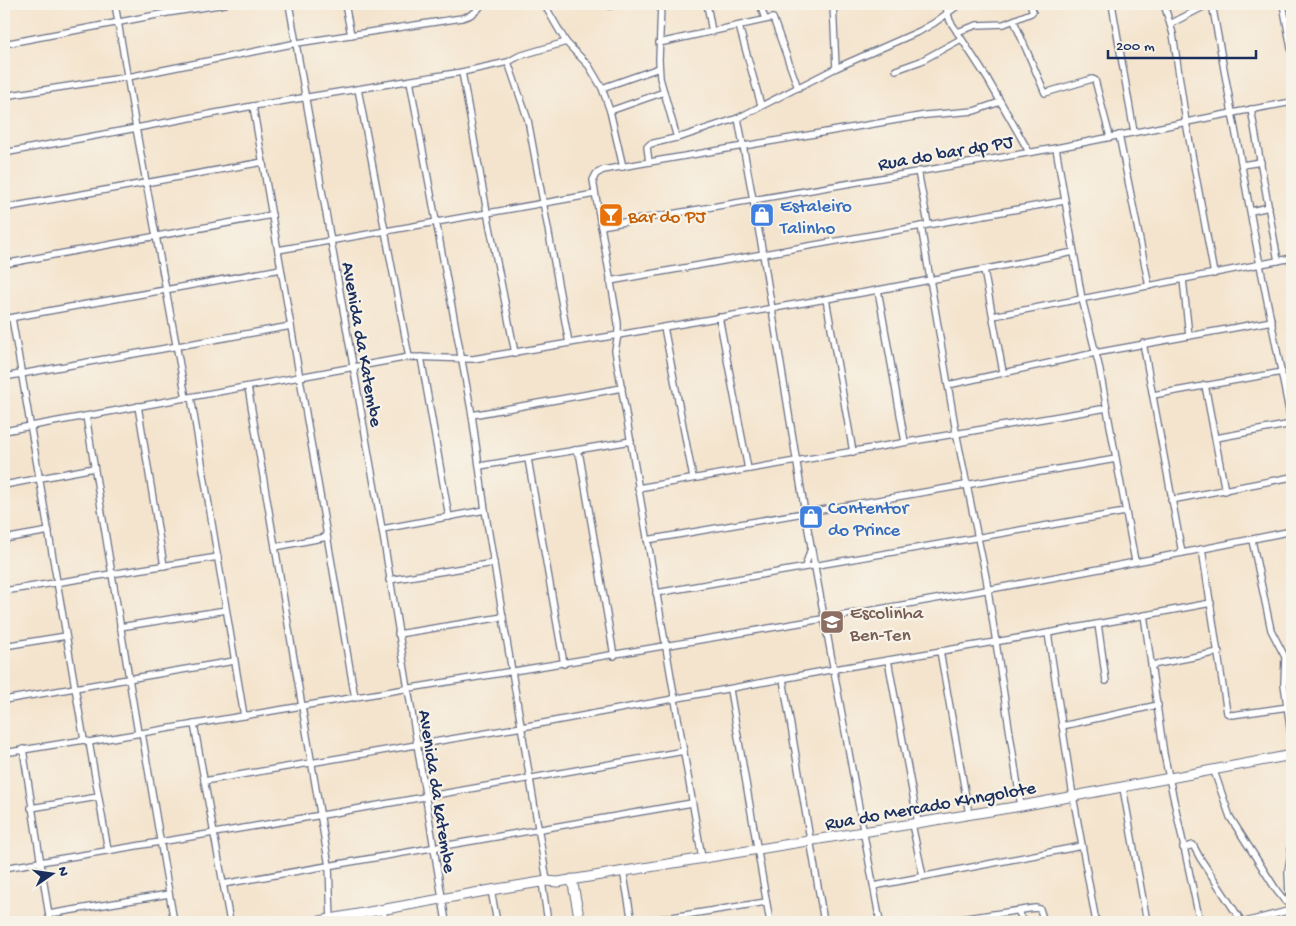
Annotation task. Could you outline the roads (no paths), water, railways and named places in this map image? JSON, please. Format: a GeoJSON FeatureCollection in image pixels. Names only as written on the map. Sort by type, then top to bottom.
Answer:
{"type":"FeatureCollection","features":[{"type":"Feature","properties":{"kind":"street"},"geometry":{"type":"LineString","coordinates":[[115,4],[156,237],[189,398],[218,557],[244,716]]}},
{"type":"Feature","properties":{"kind":"street"},"geometry":{"type":"LineString","coordinates":[[4,44],[119,23],[167,12],[225,4]]}},
{"type":"Feature","properties":{"kind":"street","name":"Avenida da Katembe"},"geometry":{"type":"LineString","coordinates":[[289,4],[382,529],[407,690]]}},
{"type":"Feature","properties":{"kind":"street"},"geometry":{"type":"LineString","coordinates":[[345,4],[351,35]]}},
{"type":"Feature","properties":{"kind":"street"},"geometry":{"type":"LineString","coordinates":[[4,96],[128,77],[297,43],[462,18],[469,16],[480,8],[482,4]]}},
{"type":"Feature","properties":{"kind":"street"},"geometry":{"type":"LineString","coordinates":[[544,4],[566,42],[589,66],[602,88],[610,111],[623,166]]}},
{"type":"Feature","properties":{"kind":"street"},"geometry":{"type":"LineString","coordinates":[[608,4],[610,6],[618,4]]}},
{"type":"Feature","properties":{"kind":"street"},"geometry":{"type":"LineString","coordinates":[[661,4],[659,68],[677,138]]}},
{"type":"Feature","properties":{"kind":"street"},"geometry":{"type":"LineString","coordinates":[[707,4],[712,32]]}},
{"type":"Feature","properties":{"kind":"street"},"geometry":{"type":"LineString","coordinates":[[760,4],[765,19]]}},
{"type":"Feature","properties":{"kind":"street"},"geometry":{"type":"LineString","coordinates":[[833,4],[836,68]]}},
{"type":"Feature","properties":{"kind":"street"},"geometry":{"type":"LineString","coordinates":[[945,4],[947,13],[957,32],[987,78],[1028,152]]}},
{"type":"Feature","properties":{"kind":"street"},"geometry":{"type":"LineString","coordinates":[[649,162],[647,147],[650,144],[677,138],[738,118],[836,68],[920,31],[960,4]]}},
{"type":"Feature","properties":{"kind":"street"},"geometry":{"type":"LineString","coordinates":[[957,32],[977,25],[1004,24],[1014,21],[1033,11],[1030,4]]}},
{"type":"Feature","properties":{"kind":"street"},"geometry":{"type":"LineString","coordinates":[[1112,4],[1134,132]]}},
{"type":"Feature","properties":{"kind":"street"},"geometry":{"type":"LineString","coordinates":[[1164,4],[1173,34],[1186,122],[1214,274]]}},
{"type":"Feature","properties":{"kind":"street"},"geometry":{"type":"LineString","coordinates":[[1170,24],[1211,4],[1292,425],[1216,438]]}},
{"type":"Feature","properties":{"kind":"street"},"geometry":{"type":"LineString","coordinates":[[1283,4],[1292,50]]}},
{"type":"Feature","properties":{"kind":"street"},"geometry":{"type":"LineString","coordinates":[[659,43],[765,19],[774,19],[798,88]]}},
{"type":"Feature","properties":{"kind":"street"},"geometry":{"type":"LineString","coordinates":[[1014,21],[1045,93],[1095,80],[1110,137]]}},
{"type":"Feature","properties":{"kind":"street"},"geometry":{"type":"LineString","coordinates":[[739,26],[762,105]]}},
{"type":"Feature","properties":{"kind":"street"},"geometry":{"type":"LineString","coordinates":[[896,70],[921,61],[961,39]]}},
{"type":"Feature","properties":{"kind":"street"},"geometry":{"type":"LineString","coordinates":[[4,153],[253,106],[462,72],[508,62],[519,56],[566,42]]}},
{"type":"Feature","properties":{"kind":"street"},"geometry":{"type":"LineString","coordinates":[[508,62],[528,120],[569,344]]}},
{"type":"Feature","properties":{"kind":"street"},"geometry":{"type":"LineString","coordinates":[[602,88],[659,68]]}},
{"type":"Feature","properties":{"kind":"street"},"geometry":{"type":"LineString","coordinates":[[462,72],[515,353]]}},
{"type":"Feature","properties":{"kind":"street"},"geometry":{"type":"LineString","coordinates":[[410,81],[472,415],[485,510],[540,830],[548,922]]}},
{"type":"Feature","properties":{"kind":"street"},"geometry":{"type":"LineString","coordinates":[[358,89],[409,357]]}},
{"type":"Feature","properties":{"kind":"street"},"geometry":{"type":"LineString","coordinates":[[610,111],[664,92]]}},
{"type":"Feature","properties":{"kind":"street"},"geometry":{"type":"LineString","coordinates":[[702,858],[615,350],[618,335],[593,180],[596,174],[603,170],[623,166],[926,115],[974,111],[1000,102]]}},
{"type":"Feature","properties":{"kind":"street","name":"Rua do bar dp PJ"},"geometry":{"type":"LineString","coordinates":[[601,226],[1056,148],[1292,102]]}},
{"type":"Feature","properties":{"kind":"street"},"geometry":{"type":"LineString","coordinates":[[253,106],[354,698]]}},
{"type":"Feature","properties":{"kind":"street"},"geometry":{"type":"LineString","coordinates":[[1251,109],[1278,261]]}},
{"type":"Feature","properties":{"kind":"street"},"geometry":{"type":"LineString","coordinates":[[738,118],[764,254],[805,513],[880,922]]}},
{"type":"Feature","properties":{"kind":"street"},"geometry":{"type":"LineString","coordinates":[[1118,135],[1149,286]]}},
{"type":"Feature","properties":{"kind":"street"},"geometry":{"type":"LineString","coordinates":[[1056,148],[1082,299],[1107,408],[1135,562]]}},
{"type":"Feature","properties":{"kind":"street"},"geometry":{"type":"LineString","coordinates":[[4,208],[263,162]]}},
{"type":"Feature","properties":{"kind":"street"},"geometry":{"type":"LineString","coordinates":[[1242,165],[1261,162]]}},
{"type":"Feature","properties":{"kind":"street"},"geometry":{"type":"LineString","coordinates":[[918,171],[928,224]]}},
{"type":"Feature","properties":{"kind":"street"},"geometry":{"type":"LineString","coordinates":[[278,250],[595,194]]}},
{"type":"Feature","properties":{"kind":"street"},"geometry":{"type":"LineString","coordinates":[[610,281],[1064,201]]}},
{"type":"Feature","properties":{"kind":"street"},"geometry":{"type":"LineString","coordinates":[[1251,211],[1269,207]]}},
{"type":"Feature","properties":{"kind":"street"},"geometry":{"type":"LineString","coordinates":[[4,264],[272,215]]}},
{"type":"Feature","properties":{"kind":"street"},"geometry":{"type":"LineString","coordinates":[[921,226],[956,432],[986,578],[1021,806]]}},
{"type":"Feature","properties":{"kind":"street"},"geometry":{"type":"LineString","coordinates":[[4,430],[409,357],[473,359],[515,353],[878,290],[1074,252]]}},
{"type":"Feature","properties":{"kind":"street"},"geometry":{"type":"LineString","coordinates":[[993,316],[1292,258]]}},
{"type":"Feature","properties":{"kind":"street"},"geometry":{"type":"LineString","coordinates":[[4,319],[281,268]]}},
{"type":"Feature","properties":{"kind":"street"},"geometry":{"type":"LineString","coordinates":[[984,270],[1003,372]]}},
{"type":"Feature","properties":{"kind":"street"},"geometry":{"type":"LineString","coordinates":[[1182,279],[1189,336]]}},
{"type":"Feature","properties":{"kind":"street"},"geometry":{"type":"LineString","coordinates":[[878,290],[904,442]]}},
{"type":"Feature","properties":{"kind":"street"},"geometry":{"type":"LineString","coordinates":[[826,299],[853,452]]}},
{"type":"Feature","properties":{"kind":"street"},"geometry":{"type":"LineString","coordinates":[[719,317],[748,469]]}},
{"type":"Feature","properties":{"kind":"street"},"geometry":{"type":"LineString","coordinates":[[12,318],[66,636],[108,850]]}},
{"type":"Feature","properties":{"kind":"street"},"geometry":{"type":"LineString","coordinates":[[948,385],[1095,352],[1272,321]]}},
{"type":"Feature","properties":{"kind":"street"},"geometry":{"type":"LineString","coordinates":[[4,377],[291,326]]}},
{"type":"Feature","properties":{"kind":"street"},"geometry":{"type":"LineString","coordinates":[[664,327],[693,478]]}},
{"type":"Feature","properties":{"kind":"street"},"geometry":{"type":"LineString","coordinates":[[1142,343],[1182,553]]}},
{"type":"Feature","properties":{"kind":"street"},"geometry":{"type":"LineString","coordinates":[[420,357],[449,517]]}},
{"type":"Feature","properties":{"kind":"street"},"geometry":{"type":"LineString","coordinates":[[1153,394],[1282,372]]}},
{"type":"Feature","properties":{"kind":"street"},"geometry":{"type":"LineString","coordinates":[[1205,385],[1225,491]]}},
{"type":"Feature","properties":{"kind":"street"},"geometry":{"type":"LineString","coordinates":[[248,387],[310,763],[329,866],[331,921]]}},
{"type":"Feature","properties":{"kind":"street"},"geometry":{"type":"LineString","coordinates":[[472,415],[622,388]]}},
{"type":"Feature","properties":{"kind":"street"},"geometry":{"type":"LineString","coordinates":[[138,406],[164,566]]}},
{"type":"Feature","properties":{"kind":"street"},"geometry":{"type":"LineString","coordinates":[[638,488],[853,452],[956,432],[1107,408]]}},
{"type":"Feature","properties":{"kind":"street"},"geometry":{"type":"LineString","coordinates":[[86,416],[128,679],[161,840],[174,922]]}},
{"type":"Feature","properties":{"kind":"street"},"geometry":{"type":"LineString","coordinates":[[480,466],[631,441]]}},
{"type":"Feature","properties":{"kind":"street"},"geometry":{"type":"LineString","coordinates":[[580,457],[583,448]]}},
{"type":"Feature","properties":{"kind":"street"},"geometry":{"type":"LineString","coordinates":[[575,450],[580,457],[614,656]]}},
{"type":"Feature","properties":{"kind":"street"},"geometry":{"type":"LineString","coordinates":[[528,459],[564,664]]}},
{"type":"Feature","properties":{"kind":"street"},"geometry":{"type":"LineString","coordinates":[[647,540],[1116,460]]}},
{"type":"Feature","properties":{"kind":"street"},"geometry":{"type":"LineString","coordinates":[[4,485],[94,468]]}},
{"type":"Feature","properties":{"kind":"street"},"geometry":{"type":"LineString","coordinates":[[1171,500],[1292,478]]}},
{"type":"Feature","properties":{"kind":"street"},"geometry":{"type":"LineString","coordinates":[[382,529],[485,510]]}},
{"type":"Feature","properties":{"kind":"street"},"geometry":{"type":"LineString","coordinates":[[656,593],[1125,512]]}},
{"type":"Feature","properties":{"kind":"street"},"geometry":{"type":"LineString","coordinates":[[4,753],[140,733],[614,656],[987,590],[1292,531]]}},
{"type":"Feature","properties":{"kind":"street"},"geometry":{"type":"LineString","coordinates":[[4,539],[49,532]]}},
{"type":"Feature","properties":{"kind":"street"},"geometry":{"type":"LineString","coordinates":[[275,546],[327,537]]}},
{"type":"Feature","properties":{"kind":"street"},"geometry":{"type":"LineString","coordinates":[[1252,540],[1271,630],[1285,657],[1284,684],[1292,742]]}},
{"type":"Feature","properties":{"kind":"street"},"geometry":{"type":"LineString","coordinates":[[805,567],[811,546]]}},
{"type":"Feature","properties":{"kind":"street"},"geometry":{"type":"LineString","coordinates":[[1202,549],[1228,713],[1288,707]]}},
{"type":"Feature","properties":{"kind":"street"},"geometry":{"type":"LineString","coordinates":[[4,591],[218,557]]}},
{"type":"Feature","properties":{"kind":"street"},"geometry":{"type":"LineString","coordinates":[[389,580],[494,563]]}},
{"type":"Feature","properties":{"kind":"street"},"geometry":{"type":"LineString","coordinates":[[980,591],[986,578]]}},
{"type":"Feature","properties":{"kind":"street"},"geometry":{"type":"LineString","coordinates":[[204,781],[522,727],[730,690],[834,669],[1211,603]]}},
{"type":"Feature","properties":{"kind":"street"},"geometry":{"type":"LineString","coordinates":[[120,627],[226,610]]}},
{"type":"Feature","properties":{"kind":"street"},"geometry":{"type":"LineString","coordinates":[[1144,615],[1170,779],[1200,922]]}},
{"type":"Feature","properties":{"kind":"street"},"geometry":{"type":"LineString","coordinates":[[398,634],[503,617]]}},
{"type":"Feature","properties":{"kind":"street"},"geometry":{"type":"LineString","coordinates":[[1098,624],[1106,681]]}},
{"type":"Feature","properties":{"kind":"street"},"geometry":{"type":"LineString","coordinates":[[1048,633],[1073,796],[1096,922]]}},
{"type":"Feature","properties":{"kind":"street"},"geometry":{"type":"LineString","coordinates":[[4,646],[66,636]]}},
{"type":"Feature","properties":{"kind":"street"},"geometry":{"type":"LineString","coordinates":[[940,651],[970,814]]}},
{"type":"Feature","properties":{"kind":"street"},"geometry":{"type":"LineString","coordinates":[[1152,665],[1219,652]]}},
{"type":"Feature","properties":{"kind":"street"},"geometry":{"type":"LineString","coordinates":[[888,660],[923,876]]}},
{"type":"Feature","properties":{"kind":"street"},"geometry":{"type":"LineString","coordinates":[[4,700],[234,661]]}},
{"type":"Feature","properties":{"kind":"street"},"geometry":{"type":"LineString","coordinates":[[783,679],[824,922]]}},
{"type":"Feature","properties":{"kind":"street","name":"Avenida da katembe"},"geometry":{"type":"LineString","coordinates":[[407,690],[446,922]]}},
{"type":"Feature","properties":{"kind":"street"},"geometry":{"type":"LineString","coordinates":[[730,690],[770,922]]}},
{"type":"Feature","properties":{"kind":"street"},"geometry":{"type":"LineString","coordinates":[[1062,726],[1158,705]]}},
{"type":"Feature","properties":{"kind":"street"},"geometry":{"type":"LineString","coordinates":[[194,724],[230,922]]}},
{"type":"Feature","properties":{"kind":"street"},"geometry":{"type":"LineString","coordinates":[[23,749],[50,922]]}},
{"type":"Feature","properties":{"kind":"street"},"geometry":{"type":"LineString","coordinates":[[4,868],[684,751]]}},
{"type":"Feature","properties":{"kind":"street","name":"Rua do Mercado Khngolote"},"geometry":{"type":"LineString","coordinates":[[314,922],[331,921],[441,898],[545,882],[558,882],[1021,806],[1292,755]]}},
{"type":"Feature","properties":{"kind":"street"},"geometry":{"type":"LineString","coordinates":[[1214,771],[1230,817],[1278,891],[1291,907]]}},
{"type":"Feature","properties":{"kind":"street"},"geometry":{"type":"LineString","coordinates":[[1123,788],[1147,922]]}},
{"type":"Feature","properties":{"kind":"street"},"geometry":{"type":"LineString","coordinates":[[31,808],[98,797]]}},
{"type":"Feature","properties":{"kind":"street"},"geometry":{"type":"LineString","coordinates":[[223,884],[692,803]]}},
{"type":"Feature","properties":{"kind":"street"},"geometry":{"type":"LineString","coordinates":[[1292,806],[1291,853],[1288,871],[1292,919]]}},
{"type":"Feature","properties":{"kind":"street"},"geometry":{"type":"LineString","coordinates":[[874,886],[1082,846]]}},
{"type":"Feature","properties":{"kind":"street"},"geometry":{"type":"LineString","coordinates":[[1183,848],[1193,846],[1196,848],[1200,858],[1244,922],[1291,907]]}},
{"type":"Feature","properties":{"kind":"street"},"geometry":{"type":"LineString","coordinates":[[623,870],[632,922]]}},
{"type":"Feature","properties":{"kind":"street"},"geometry":{"type":"LineString","coordinates":[[572,879],[580,922]]}},
{"type":"Feature","properties":{"kind":"street"},"geometry":{"type":"LineString","coordinates":[[491,890],[497,922]]}},
{"type":"Feature","properties":{"kind":"street"},"geometry":{"type":"LineString","coordinates":[[49,914],[169,894]]}},
{"type":"Feature","properties":{"kind":"street"},"geometry":{"type":"LineString","coordinates":[[641,922],[766,902]]}},
{"type":"Feature","properties":{"kind":"street"},"geometry":{"type":"LineString","coordinates":[[940,922],[1040,909],[1044,922]]}},
{"type":"Feature","properties":{"kind":"street"},"geometry":{"type":"LineString","coordinates":[[383,911],[386,922]]}},
{"type":"Feature","properties":{"kind":"street"},"geometry":{"type":"LineString","coordinates":[[1018,911],[1024,922]]}},
{"type":"Feature","properties":{"kind":"place","name":"Bar do PJ"},"geometry":{"type":"Point","coordinates":[611,215]}},
{"type":"Feature","properties":{"kind":"place","name":"Estaleiro Talinho"},"geometry":{"type":"Point","coordinates":[762,215]}},
{"type":"Feature","properties":{"kind":"place","name":"Contentor do Prince"},"geometry":{"type":"Point","coordinates":[811,517]}},
{"type":"Feature","properties":{"kind":"place","name":"Escolinha Ben-Ten"},"geometry":{"type":"Point","coordinates":[832,622]}}]}
